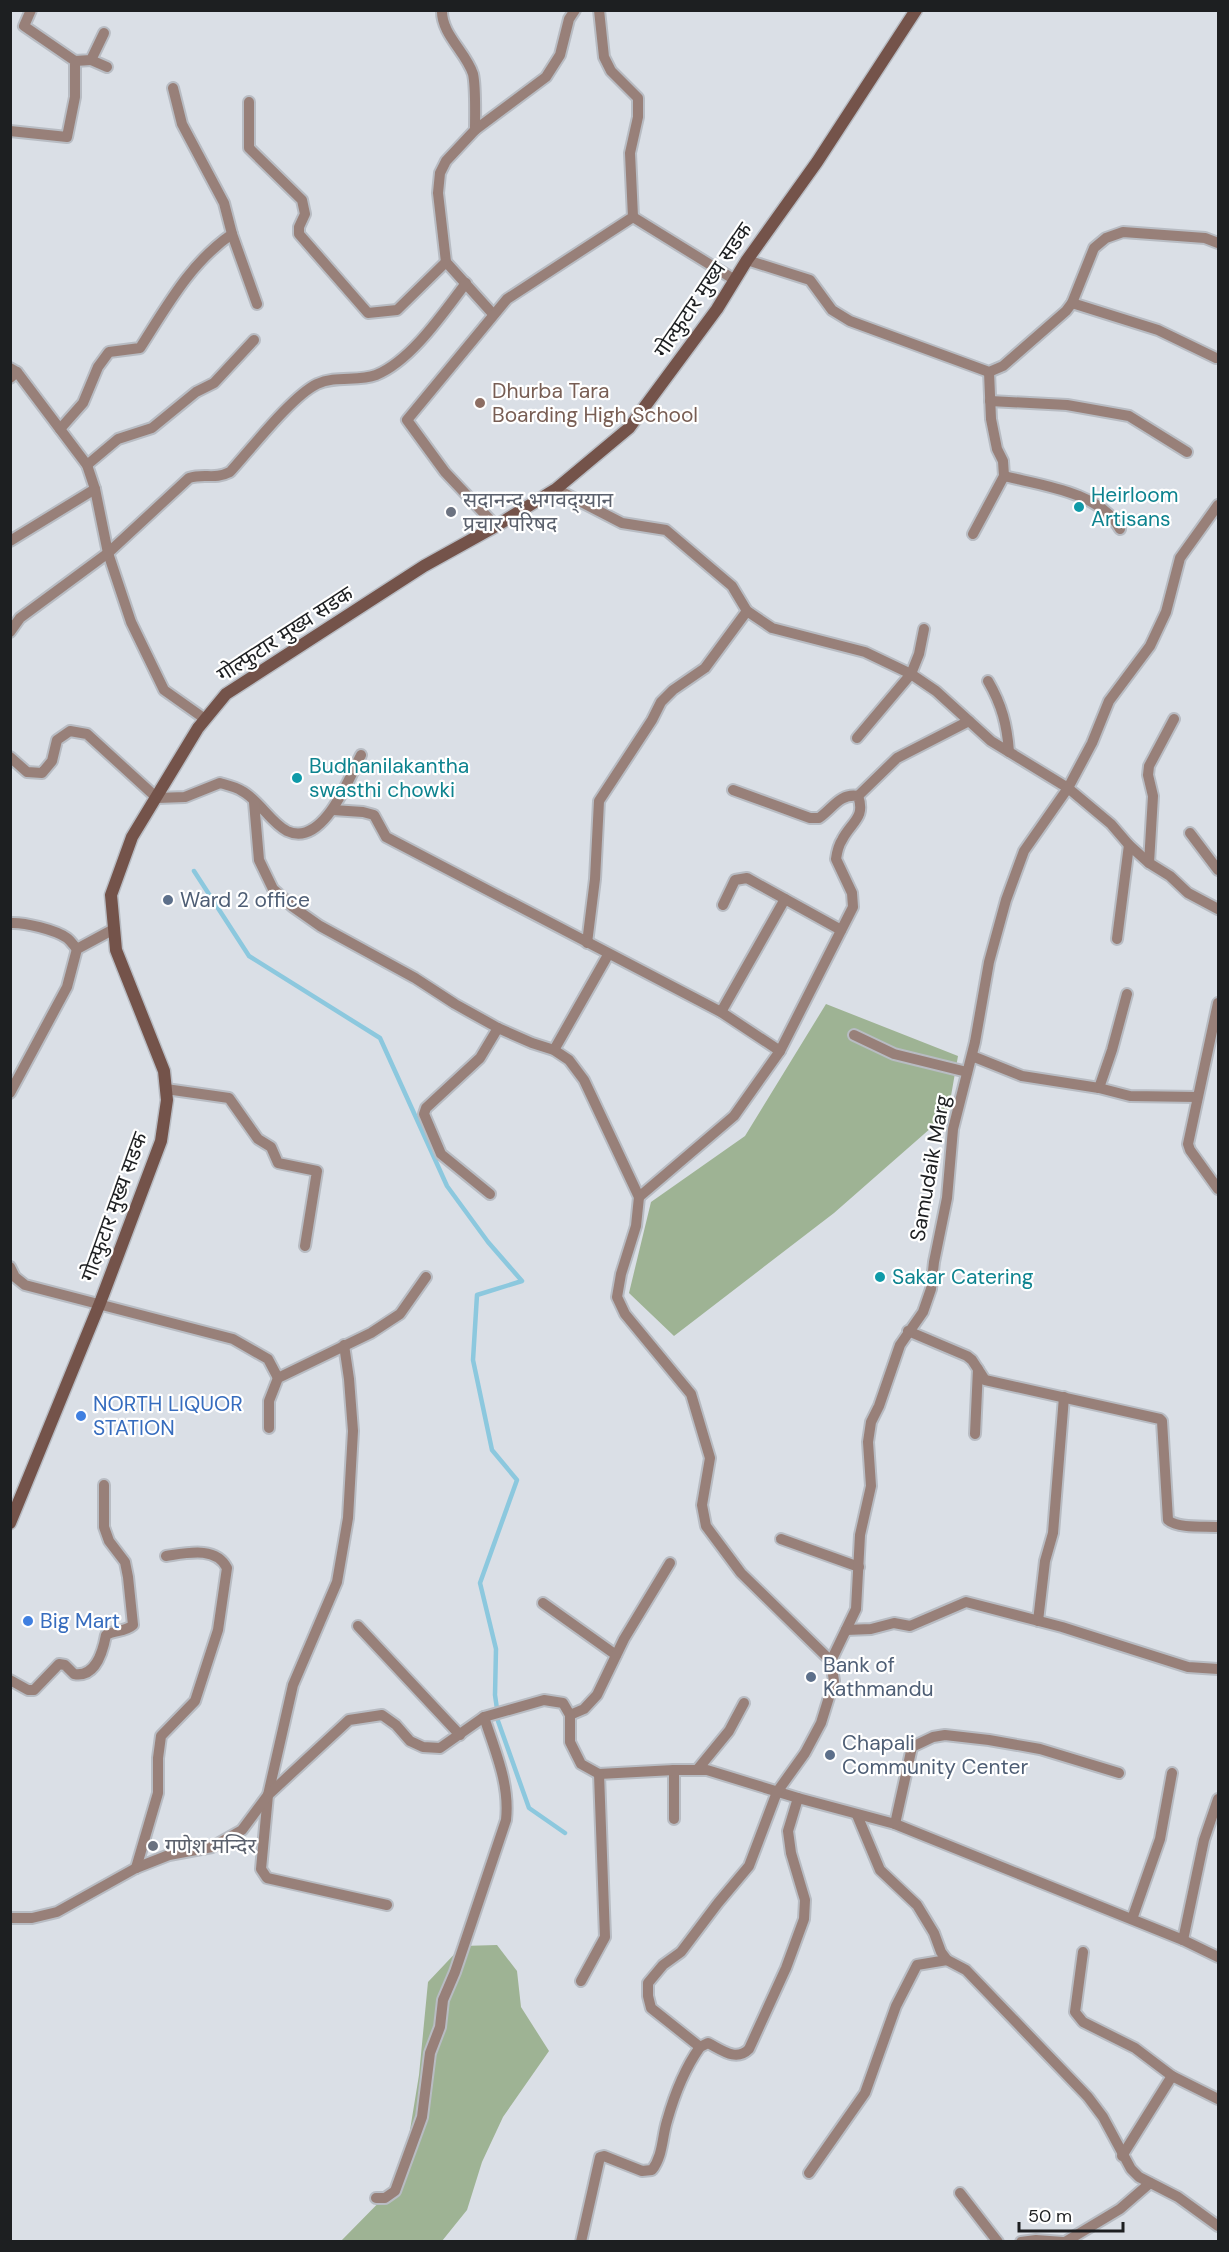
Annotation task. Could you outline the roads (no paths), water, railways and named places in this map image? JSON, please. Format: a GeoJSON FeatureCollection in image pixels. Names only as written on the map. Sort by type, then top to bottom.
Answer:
{"type":"FeatureCollection","features":[{"type":"Feature","properties":{"kind":"main road","name":"गोल्फुटार मुख्य सडक"},"geometry":{"type":"LineString","coordinates":[[10,1522],[100,1303],[161,1140],[167,1100],[164,1071],[116,950],[111,895],[132,837],[198,729],[225,694],[424,566],[496,526],[555,489],[629,428],[717,309],[747,260],[817,162],[916,10]]}},
{"type":"Feature","properties":{"kind":"street"},"geometry":{"type":"LineString","coordinates":[[31,10],[24,26],[75,61],[91,60],[107,67]]}},
{"type":"Feature","properties":{"kind":"street"},"geometry":{"type":"LineString","coordinates":[[442,10],[442,17],[473,74],[475,130]]}},
{"type":"Feature","properties":{"kind":"street"},"geometry":{"type":"LineString","coordinates":[[493,314],[446,262],[438,193],[440,173],[455,150],[475,130],[546,77],[560,55],[569,19],[575,10]]}},
{"type":"Feature","properties":{"kind":"street"},"geometry":{"type":"LineString","coordinates":[[599,10],[604,57],[611,71],[638,98],[638,117],[630,153],[633,217]]}},
{"type":"Feature","properties":{"kind":"street"},"geometry":{"type":"LineString","coordinates":[[91,60],[104,33]]}},
{"type":"Feature","properties":{"kind":"street"},"geometry":{"type":"LineString","coordinates":[[10,131],[67,137],[75,97],[75,61]]}},
{"type":"Feature","properties":{"kind":"street"},"geometry":{"type":"LineString","coordinates":[[173,88],[182,124],[225,203],[232,234],[257,304]]}},
{"type":"Feature","properties":{"kind":"street"},"geometry":{"type":"LineString","coordinates":[[249,102],[249,148],[302,200],[304,214],[299,234],[368,313],[397,310],[446,262]]}},
{"type":"Feature","properties":{"kind":"street"},"geometry":{"type":"LineString","coordinates":[[633,217],[735,280]]}},
{"type":"Feature","properties":{"kind":"street"},"geometry":{"type":"LineString","coordinates":[[496,526],[445,472],[406,420],[507,299],[633,217]]}},
{"type":"Feature","properties":{"kind":"street"},"geometry":{"type":"LineString","coordinates":[[747,260],[810,280],[832,310],[850,321],[989,372],[1004,366],[1066,311],[1072,303],[1094,248],[1106,238],[1122,232],[1205,238],[1218,243]]}},
{"type":"Feature","properties":{"kind":"street"},"geometry":{"type":"LineString","coordinates":[[60,429],[83,403],[98,367],[109,352],[140,348],[178,286],[212,247],[232,234]]}},
{"type":"Feature","properties":{"kind":"street"},"geometry":{"type":"LineString","coordinates":[[10,632],[20,618],[108,553],[189,478],[200,474],[220,477],[230,472],[298,397],[317,383],[338,378],[375,375],[393,365],[429,332],[466,284]]}},
{"type":"Feature","properties":{"kind":"street"},"geometry":{"type":"LineString","coordinates":[[1072,303],[1158,330],[1216,358]]}},
{"type":"Feature","properties":{"kind":"street"},"geometry":{"type":"LineString","coordinates":[[87,465],[118,439],[152,428],[196,392],[214,383],[254,340]]}},
{"type":"Feature","properties":{"kind":"street"},"geometry":{"type":"LineString","coordinates":[[973,534],[1004,476],[1003,461],[997,449],[990,401],[989,372]]}},
{"type":"Feature","properties":{"kind":"street"},"geometry":{"type":"LineString","coordinates":[[13,373],[87,465],[95,489],[108,553],[130,622],[164,690],[205,719]]}},
{"type":"Feature","properties":{"kind":"street"},"geometry":{"type":"LineString","coordinates":[[990,401],[1067,405],[1129,416],[1187,452]]}},
{"type":"Feature","properties":{"kind":"street"},"geometry":{"type":"LineString","coordinates":[[1004,476],[1082,496],[1110,517],[1120,529]]}},
{"type":"Feature","properties":{"kind":"street"},"geometry":{"type":"LineString","coordinates":[[10,541],[95,489]]}},
{"type":"Feature","properties":{"kind":"street"},"geometry":{"type":"LineString","coordinates":[[555,489],[622,523],[666,530],[732,586],[747,611],[772,628],[865,652],[910,674],[936,691],[991,741],[1068,788],[1112,824],[1149,863],[1170,876],[1188,893],[1218,909]]}},
{"type":"Feature","properties":{"kind":"street","name":"Samudaik Marg"},"geometry":{"type":"LineString","coordinates":[[700,2047],[651,2008],[648,1983],[663,1965],[681,1952],[718,1902],[749,1866],[777,1792],[805,1753],[821,1724],[834,1681],[831,1661],[856,1609],[860,1535],[870,1486],[868,1442],[870,1422],[879,1406],[900,1345],[923,1312],[931,1289],[947,1198],[953,1128],[972,1056],[989,962],[1006,900],[1024,851],[1068,788],[1092,742],[1109,701],[1150,646],[1166,612],[1180,558],[1218,505]]}},
{"type":"Feature","properties":{"kind":"street"},"geometry":{"type":"LineString","coordinates":[[587,944],[595,879],[599,801],[652,720],[661,702],[673,690],[705,669],[747,611]]}},
{"type":"Feature","properties":{"kind":"street"},"geometry":{"type":"LineString","coordinates":[[856,738],[910,674],[919,654],[924,629]]}},
{"type":"Feature","properties":{"kind":"street"},"geometry":{"type":"LineString","coordinates":[[988,681],[999,700],[1005,717],[1009,752]]}},
{"type":"Feature","properties":{"kind":"street"},"geometry":{"type":"LineString","coordinates":[[1149,863],[1153,796],[1148,775],[1149,766],[1174,720]]}},
{"type":"Feature","properties":{"kind":"street"},"geometry":{"type":"LineString","coordinates":[[858,796],[897,758],[969,721]]}},
{"type":"Feature","properties":{"kind":"street"},"geometry":{"type":"LineString","coordinates":[[10,757],[27,772],[42,773],[52,761],[57,740],[70,730],[87,734],[157,798],[185,797],[220,783],[244,791],[288,832],[303,832],[316,828],[333,810],[361,754]]}},
{"type":"Feature","properties":{"kind":"street"},"geometry":{"type":"LineString","coordinates":[[733,790],[810,818],[819,818],[841,798],[849,794],[858,796]]}},
{"type":"Feature","properties":{"kind":"street"},"geometry":{"type":"LineString","coordinates":[[639,1197],[734,1116],[780,1051],[853,907],[852,893],[836,859],[842,838],[861,814],[858,796]]}},
{"type":"Feature","properties":{"kind":"street"},"geometry":{"type":"LineString","coordinates":[[254,802],[259,860],[273,889],[320,926],[415,978],[455,1004],[498,1028],[554,1050],[569,1060],[584,1080],[639,1197],[636,1226],[621,1274],[617,1297],[625,1314],[667,1362],[691,1394],[710,1458],[702,1505],[706,1526],[741,1573],[831,1661]]}},
{"type":"Feature","properties":{"kind":"street"},"geometry":{"type":"LineString","coordinates":[[333,810],[374,815],[386,837],[721,1012],[780,1051]]}},
{"type":"Feature","properties":{"kind":"street"},"geometry":{"type":"LineString","coordinates":[[1190,833],[1218,870]]}},
{"type":"Feature","properties":{"kind":"street"},"geometry":{"type":"LineString","coordinates":[[1117,939],[1129,844]]}},
{"type":"Feature","properties":{"kind":"street"},"geometry":{"type":"LineString","coordinates":[[723,905],[735,880],[741,878],[754,880],[841,930]]}},
{"type":"Feature","properties":{"kind":"street"},"geometry":{"type":"LineString","coordinates":[[721,1012],[784,899]]}},
{"type":"Feature","properties":{"kind":"street"},"geometry":{"type":"LineString","coordinates":[[10,923],[20,922],[52,931],[67,938],[77,949]]}},
{"type":"Feature","properties":{"kind":"street"},"geometry":{"type":"LineString","coordinates":[[10,1093],[67,987],[77,949],[114,929]]}},
{"type":"Feature","properties":{"kind":"street"},"geometry":{"type":"LineString","coordinates":[[554,1050],[608,955]]}},
{"type":"Feature","properties":{"kind":"street"},"geometry":{"type":"LineString","coordinates":[[1098,1088],[1112,1050],[1127,994]]}},
{"type":"Feature","properties":{"kind":"street"},"geometry":{"type":"LineString","coordinates":[[1218,1006],[1188,1144],[1218,1188]]}},
{"type":"Feature","properties":{"kind":"street"},"geometry":{"type":"LineString","coordinates":[[490,1194],[441,1154],[424,1114],[426,1108],[480,1058],[498,1028]]}},
{"type":"Feature","properties":{"kind":"street"},"geometry":{"type":"LineString","coordinates":[[854,1035],[894,1054],[967,1072]]}},
{"type":"Feature","properties":{"kind":"street"},"geometry":{"type":"LineString","coordinates":[[972,1056],[1022,1076],[1098,1088],[1130,1096],[1197,1097]]}},
{"type":"Feature","properties":{"kind":"street"},"geometry":{"type":"LineString","coordinates":[[166,1089],[229,1098],[258,1139],[271,1148],[278,1163],[317,1170],[305,1246]]}},
{"type":"Feature","properties":{"kind":"street"},"geometry":{"type":"LineString","coordinates":[[10,1267],[15,1277],[25,1285],[233,1339],[268,1359],[278,1378]]}},
{"type":"Feature","properties":{"kind":"street"},"geometry":{"type":"LineString","coordinates":[[269,1428],[269,1401],[278,1378],[371,1333],[400,1314],[426,1277]]}},
{"type":"Feature","properties":{"kind":"street"},"geometry":{"type":"LineString","coordinates":[[909,1331],[967,1356],[985,1380],[1160,1419],[1162,1421],[1168,1520],[1178,1524],[1218,1527]]}},
{"type":"Feature","properties":{"kind":"street"},"geometry":{"type":"LineString","coordinates":[[344,1345],[353,1431],[348,1518],[337,1582],[293,1684],[268,1795],[261,1869],[267,1878],[387,1905]]}},
{"type":"Feature","properties":{"kind":"street"},"geometry":{"type":"LineString","coordinates":[[975,1434],[978,1369]]}},
{"type":"Feature","properties":{"kind":"street"},"geometry":{"type":"LineString","coordinates":[[1038,1621],[1045,1561],[1053,1533],[1064,1397]]}},
{"type":"Feature","properties":{"kind":"street"},"geometry":{"type":"LineString","coordinates":[[10,1680],[28,1690],[34,1690],[59,1664],[65,1665],[75,1674],[87,1673],[97,1663],[106,1635],[128,1629],[133,1625],[128,1577],[124,1562],[109,1541],[104,1527],[104,1485]]}},
{"type":"Feature","properties":{"kind":"street"},"geometry":{"type":"LineString","coordinates":[[782,1539],[859,1567]]}},
{"type":"Feature","properties":{"kind":"street"},"geometry":{"type":"LineString","coordinates":[[136,1868],[158,1793],[158,1758],[161,1736],[195,1701],[218,1630],[227,1568],[223,1560],[212,1554],[195,1552],[166,1556]]}},
{"type":"Feature","properties":{"kind":"street"},"geometry":{"type":"LineString","coordinates":[[570,1715],[584,1709],[597,1695],[616,1655],[670,1563]]}},
{"type":"Feature","properties":{"kind":"street"},"geometry":{"type":"LineString","coordinates":[[846,1630],[871,1629],[894,1623],[910,1626],[966,1602],[1038,1621],[1188,1667],[1218,1669]]}},
{"type":"Feature","properties":{"kind":"street"},"geometry":{"type":"LineString","coordinates":[[543,1603],[616,1655]]}},
{"type":"Feature","properties":{"kind":"street"},"geometry":{"type":"LineString","coordinates":[[358,1626],[460,1735]]}},
{"type":"Feature","properties":{"kind":"street"},"geometry":{"type":"LineString","coordinates":[[10,1918],[32,1918],[57,1912],[136,1868],[170,1856],[212,1847],[242,1830],[268,1795],[349,1720],[382,1715],[396,1725],[410,1741],[423,1747],[440,1748],[484,1718],[544,1700],[563,1703],[570,1715],[570,1742],[581,1764],[599,1774],[707,1770],[856,1815],[895,1824],[1132,1919],[1218,1957]]}},
{"type":"Feature","properties":{"kind":"street"},"geometry":{"type":"LineString","coordinates":[[697,1770],[729,1731],[744,1702]]}},
{"type":"Feature","properties":{"kind":"street"},"geometry":{"type":"LineString","coordinates":[[376,2198],[385,2198],[395,2191],[422,2117],[430,2053],[440,2027],[443,2000],[455,1972],[506,1820],[508,1803],[505,1783],[484,1718]]}},
{"type":"Feature","properties":{"kind":"street"},"geometry":{"type":"LineString","coordinates":[[895,1824],[912,1748],[933,1737],[989,1740],[1040,1749],[1119,1773]]}},
{"type":"Feature","properties":{"kind":"street"},"geometry":{"type":"LineString","coordinates":[[674,1770],[674,1819]]}},
{"type":"Feature","properties":{"kind":"street"},"geometry":{"type":"LineString","coordinates":[[1132,1919],[1160,1839],[1172,1773]]}},
{"type":"Feature","properties":{"kind":"street"},"geometry":{"type":"LineString","coordinates":[[581,1981],[605,1937],[599,1774]]}},
{"type":"Feature","properties":{"kind":"street"},"geometry":{"type":"LineString","coordinates":[[581,2241],[600,2157],[604,2156],[642,2171],[652,2170],[658,2163],[667,2121],[677,2095],[700,2047],[708,2043],[736,2056],[743,2055],[749,2049],[786,1968],[804,1919],[805,1900],[791,1853],[788,1831],[798,1798]]}},
{"type":"Feature","properties":{"kind":"street"},"geometry":{"type":"LineString","coordinates":[[1183,1940],[1204,1840],[1218,1799]]}},
{"type":"Feature","properties":{"kind":"street"},"geometry":{"type":"LineString","coordinates":[[856,1815],[880,1870],[917,1905],[934,1934],[941,1952],[947,1959],[966,1970],[1088,2097],[1103,2117],[1131,2169],[1150,2183],[1178,2197],[1218,2226]]}},
{"type":"Feature","properties":{"kind":"street"},"geometry":{"type":"LineString","coordinates":[[1083,1952],[1075,2012],[1083,2022],[1135,2048],[1172,2076],[1218,2099]]}},
{"type":"Feature","properties":{"kind":"street"},"geometry":{"type":"LineString","coordinates":[[809,2173],[865,2093],[896,2006],[917,1965],[947,1959]]}},
{"type":"Feature","properties":{"kind":"street"},"geometry":{"type":"LineString","coordinates":[[1122,2156],[1172,2076]]}},
{"type":"Feature","properties":{"kind":"street"},"geometry":{"type":"LineString","coordinates":[[1021,2241],[1064,2241],[1120,2209],[1150,2183]]}},
{"type":"Feature","properties":{"kind":"street"},"geometry":{"type":"LineString","coordinates":[[960,2193],[998,2241]]}},
{"type":"Feature","properties":{"kind":"waterway"},"geometry":{"type":"LineString","coordinates":[[194,871],[249,956],[380,1038],[447,1186],[488,1242],[522,1281],[477,1295],[473,1360],[492,1450],[517,1480],[480,1583],[496,1649],[497,1709]]}},
{"type":"Feature","properties":{"kind":"waterway"},"geometry":{"type":"LineString","coordinates":[[498,1721],[529,1808],[565,1833]]}},
{"type":"Feature","properties":{"kind":"place","name":"Dhurba Tara Boarding High School"},"geometry":{"type":"Point","coordinates":[480,403]}},
{"type":"Feature","properties":{"kind":"place","name":"Heirloom Artisans"},"geometry":{"type":"Point","coordinates":[1079,507]}},
{"type":"Feature","properties":{"kind":"place","name":"सदानन्द भगवद्ग्यान प्रचार परिषद"},"geometry":{"type":"Point","coordinates":[451,512]}},
{"type":"Feature","properties":{"kind":"place","name":"Budhanilakantha swasthi chowki"},"geometry":{"type":"Point","coordinates":[297,778]}},
{"type":"Feature","properties":{"kind":"place","name":"Ward 2 office"},"geometry":{"type":"Point","coordinates":[168,900]}},
{"type":"Feature","properties":{"kind":"place","name":"Sakar Catering"},"geometry":{"type":"Point","coordinates":[880,1277]}},
{"type":"Feature","properties":{"kind":"place","name":"NORTH LIQUOR STATION"},"geometry":{"type":"Point","coordinates":[81,1416]}},
{"type":"Feature","properties":{"kind":"place","name":"Big Mart"},"geometry":{"type":"Point","coordinates":[28,1621]}},
{"type":"Feature","properties":{"kind":"place","name":"Bank of Kathmandu"},"geometry":{"type":"Point","coordinates":[811,1677]}},
{"type":"Feature","properties":{"kind":"place","name":"Chapali Community Center"},"geometry":{"type":"Point","coordinates":[830,1755]}},
{"type":"Feature","properties":{"kind":"place","name":"गणेश मन्दिर"},"geometry":{"type":"Point","coordinates":[153,1846]}}]}
